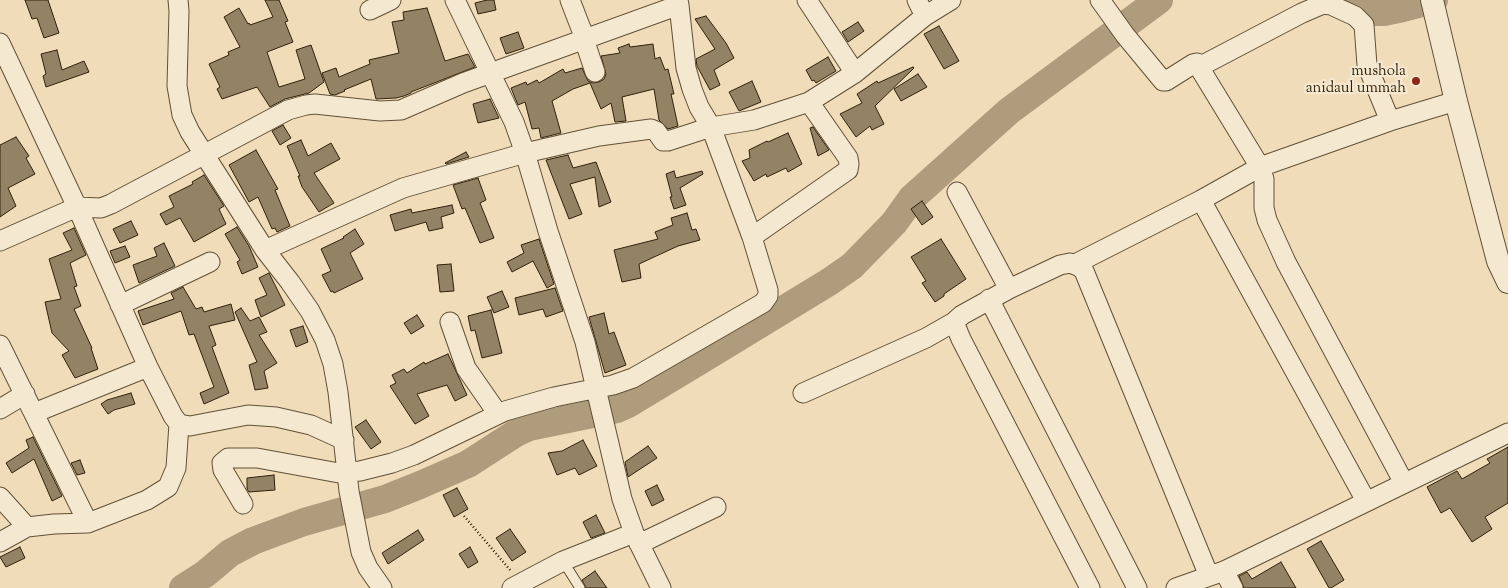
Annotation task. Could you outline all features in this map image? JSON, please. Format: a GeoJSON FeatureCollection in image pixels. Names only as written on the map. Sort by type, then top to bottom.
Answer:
{"type":"FeatureCollection","features":[{"type":"Feature","properties":{"kind":"street"},"geometry":{"type":"LineString","coordinates":[[178,0],[177,86],[182,115],[190,132],[265,250],[310,311],[325,340],[333,364],[344,440],[347,482],[361,552],[368,568],[382,588]]}},
{"type":"Feature","properties":{"kind":"street"},"geometry":{"type":"LineString","coordinates":[[370,10],[391,0]]}},
{"type":"Feature","properties":{"kind":"street"},"geometry":{"type":"LineString","coordinates":[[455,0],[514,122],[525,153],[548,231],[585,342],[604,415],[622,500],[636,539],[661,588]]}},
{"type":"Feature","properties":{"kind":"street"},"geometry":{"type":"LineString","coordinates":[[570,0],[595,72]]}},
{"type":"Feature","properties":{"kind":"street"},"geometry":{"type":"LineString","coordinates":[[807,0],[855,73]]}},
{"type":"Feature","properties":{"kind":"street"},"geometry":{"type":"LineString","coordinates":[[265,250],[403,188],[525,153],[599,136],[651,129],[656,131],[663,141],[711,128],[754,120],[810,102],[855,73],[921,8],[951,0]]}},
{"type":"Feature","properties":{"kind":"street"},"geometry":{"type":"LineString","coordinates":[[0,241],[77,207],[101,208],[111,204],[288,110],[299,106],[315,104],[380,111],[401,110],[462,82],[583,35],[678,3],[686,68],[699,106],[711,128],[768,285],[768,296],[763,303],[633,378],[597,392],[554,397],[498,414],[414,455],[347,482],[257,458],[228,458],[222,464],[223,470],[243,504]]}},
{"type":"Feature","properties":{"kind":"street"},"geometry":{"type":"LineString","coordinates":[[1200,67],[1302,13],[1323,4],[1331,5],[1355,16],[1364,25],[1368,65],[1390,121]]}},
{"type":"Feature","properties":{"kind":"street"},"geometry":{"type":"LineString","coordinates":[[1103,6],[1163,81],[1193,64],[1197,63],[1200,67],[1260,167],[1264,180],[1264,208],[1267,220],[1286,262],[1404,483]]}},
{"type":"Feature","properties":{"kind":"street"},"geometry":{"type":"LineString","coordinates":[[1435,8],[1456,101],[1498,261],[1508,282]]}},
{"type":"Feature","properties":{"kind":"street"},"geometry":{"type":"LineString","coordinates":[[0,43],[77,207],[148,366],[173,416],[179,424],[176,468],[168,487],[147,500],[88,523],[27,527],[0,542]]}},
{"type":"Feature","properties":{"kind":"street"},"geometry":{"type":"LineString","coordinates":[[1075,264],[1260,167],[1390,121],[1456,101]]}},
{"type":"Feature","properties":{"kind":"street"},"geometry":{"type":"LineString","coordinates":[[752,237],[848,170],[848,158],[810,102]]}},
{"type":"Feature","properties":{"kind":"street"},"geometry":{"type":"LineString","coordinates":[[957,192],[1009,289]]}},
{"type":"Feature","properties":{"kind":"street"},"geometry":{"type":"LineString","coordinates":[[1200,200],[1366,501]]}},
{"type":"Feature","properties":{"kind":"street"},"geometry":{"type":"LineString","coordinates":[[120,305],[210,262]]}},
{"type":"Feature","properties":{"kind":"street"},"geometry":{"type":"LineString","coordinates":[[803,393],[926,338],[989,299],[1009,289],[1060,265],[1070,262],[1075,264],[1084,271],[1216,573],[1233,588]]}},
{"type":"Feature","properties":{"kind":"street"},"geometry":{"type":"LineString","coordinates":[[989,299],[1137,588]]}},
{"type":"Feature","properties":{"kind":"street"},"geometry":{"type":"LineString","coordinates":[[450,322],[466,368],[498,414]]}},
{"type":"Feature","properties":{"kind":"street"},"geometry":{"type":"LineString","coordinates":[[954,322],[1090,588]]}},
{"type":"Feature","properties":{"kind":"street"},"geometry":{"type":"LineString","coordinates":[[0,345],[88,523]]}},
{"type":"Feature","properties":{"kind":"street"},"geometry":{"type":"LineString","coordinates":[[34,413],[148,366]]}},
{"type":"Feature","properties":{"kind":"street"},"geometry":{"type":"LineString","coordinates":[[0,409],[24,394]]}},
{"type":"Feature","properties":{"kind":"street"},"geometry":{"type":"LineString","coordinates":[[179,424],[197,426],[248,415],[276,417],[311,425],[344,440]]}},
{"type":"Feature","properties":{"kind":"street"},"geometry":{"type":"LineString","coordinates":[[1176,588],[1216,573],[1508,433]]}},
{"type":"Feature","properties":{"kind":"street"},"geometry":{"type":"LineString","coordinates":[[0,497],[27,527]]}},
{"type":"Feature","properties":{"kind":"street"},"geometry":{"type":"LineString","coordinates":[[517,586],[563,561],[636,539],[716,507]]}},
{"type":"Feature","properties":{"kind":"lane"},"geometry":{"type":"LineString","coordinates":[[563,561],[580,588]]}},
{"type":"Feature","properties":{"kind":"path"},"geometry":{"type":"LineString","coordinates":[[464,516],[517,586]]}},
{"type":"Feature","properties":{"kind":"building"},"geometry":{"type":"Polygon","coordinates":[[[25,0],[48,0],[59,33],[44,38],[37,18],[32,19],[25,0]]]}},
{"type":"Feature","properties":{"kind":"building"},"geometry":{"type":"Polygon","coordinates":[[[265,0],[279,0],[288,21],[285,22],[293,42],[267,52],[279,87],[305,79],[296,50],[311,45],[324,82],[309,93],[285,99],[270,107],[257,87],[222,99],[217,89],[220,87],[209,64],[229,55],[228,52],[240,47],[224,17],[239,8],[250,25],[273,17],[265,0]]]}},
{"type":"Feature","properties":{"kind":"building"},"geometry":{"type":"Polygon","coordinates":[[[494,0],[496,10],[478,14],[475,3],[494,0]]]}},
{"type":"Feature","properties":{"kind":"building"},"geometry":{"type":"Polygon","coordinates":[[[427,8],[445,61],[468,54],[475,67],[396,98],[376,99],[371,79],[335,95],[330,94],[322,73],[336,68],[339,77],[370,64],[369,60],[399,53],[392,22],[404,20],[403,12],[427,8]]]}},
{"type":"Feature","properties":{"kind":"building"},"geometry":{"type":"Polygon","coordinates":[[[706,16],[726,43],[734,58],[714,70],[720,85],[710,90],[697,66],[696,59],[715,49],[695,19],[706,16]]]}},
{"type":"Feature","properties":{"kind":"building"},"geometry":{"type":"Polygon","coordinates":[[[858,22],[864,31],[848,42],[842,32],[858,22]]]}},
{"type":"Feature","properties":{"kind":"building"},"geometry":{"type":"Polygon","coordinates":[[[939,26],[959,61],[944,69],[924,34],[939,26]]]}},
{"type":"Feature","properties":{"kind":"building"},"geometry":{"type":"Polygon","coordinates":[[[518,32],[524,48],[506,54],[500,38],[518,32]]]}},
{"type":"Feature","properties":{"kind":"building"},"geometry":{"type":"Polygon","coordinates":[[[629,44],[630,47],[653,44],[655,59],[660,57],[665,70],[668,69],[674,94],[671,94],[678,126],[668,129],[659,120],[654,89],[622,97],[626,121],[615,122],[611,103],[601,109],[590,83],[573,89],[552,101],[561,133],[541,138],[539,128],[532,129],[525,102],[518,105],[511,88],[526,82],[527,85],[537,80],[539,83],[563,69],[565,73],[582,68],[588,81],[593,83],[599,82],[604,79],[606,74],[601,56],[620,53],[618,48],[629,44]]]}},
{"type":"Feature","properties":{"kind":"building"},"geometry":{"type":"Polygon","coordinates":[[[57,50],[62,70],[84,61],[89,72],[46,87],[43,76],[46,74],[41,54],[57,50]]]}},
{"type":"Feature","properties":{"kind":"building"},"geometry":{"type":"Polygon","coordinates":[[[828,57],[836,71],[816,83],[814,80],[812,81],[806,70],[828,57]]]}},
{"type":"Feature","properties":{"kind":"building"},"geometry":{"type":"Polygon","coordinates":[[[913,67],[875,106],[884,124],[872,130],[870,126],[856,137],[840,114],[862,103],[857,94],[877,81],[878,83],[913,67]]]}},
{"type":"Feature","properties":{"kind":"building"},"geometry":{"type":"Polygon","coordinates":[[[918,74],[927,87],[901,101],[894,89],[918,74]]]}},
{"type":"Feature","properties":{"kind":"building"},"geometry":{"type":"Polygon","coordinates":[[[752,81],[761,102],[739,111],[729,92],[752,81]]]}},
{"type":"Feature","properties":{"kind":"building"},"geometry":{"type":"Polygon","coordinates":[[[490,99],[499,118],[478,123],[473,104],[490,99]]]}},
{"type":"Feature","properties":{"kind":"building"},"geometry":{"type":"Polygon","coordinates":[[[283,125],[291,138],[280,145],[272,131],[283,125]]]}},
{"type":"Feature","properties":{"kind":"building"},"geometry":{"type":"Polygon","coordinates":[[[813,127],[829,150],[818,156],[810,128],[813,127]]]}},
{"type":"Feature","properties":{"kind":"building"},"geometry":{"type":"Polygon","coordinates":[[[788,133],[802,164],[788,172],[786,168],[767,177],[766,174],[754,181],[742,161],[750,158],[749,150],[788,133]]]}},
{"type":"Feature","properties":{"kind":"building"},"geometry":{"type":"Polygon","coordinates":[[[16,137],[29,156],[26,158],[35,174],[8,188],[16,206],[0,217],[0,145],[16,137]]]}},
{"type":"Feature","properties":{"kind":"building"},"geometry":{"type":"Polygon","coordinates":[[[301,140],[308,156],[331,143],[340,159],[314,173],[334,203],[319,212],[302,187],[298,176],[300,176],[287,146],[301,140]]]}},
{"type":"Feature","properties":{"kind":"building"},"geometry":{"type":"Polygon","coordinates":[[[256,150],[278,189],[275,190],[290,226],[277,232],[275,228],[272,229],[258,197],[249,202],[229,165],[256,150]]]}},
{"type":"Feature","properties":{"kind":"building"},"geometry":{"type":"Polygon","coordinates":[[[466,152],[469,157],[445,163],[466,152]]]}},
{"type":"Feature","properties":{"kind":"building"},"geometry":{"type":"Polygon","coordinates":[[[568,155],[573,168],[596,162],[611,202],[599,207],[595,177],[570,184],[582,214],[569,219],[546,160],[568,155]]]}},
{"type":"Feature","properties":{"kind":"building"},"geometry":{"type":"Polygon","coordinates":[[[674,171],[676,178],[702,171],[703,174],[680,188],[686,205],[674,209],[666,174],[674,171]]]}},
{"type":"Feature","properties":{"kind":"building"},"geometry":{"type":"Polygon","coordinates":[[[204,175],[224,206],[219,209],[226,224],[194,242],[180,218],[166,225],[160,214],[174,207],[169,196],[193,184],[192,182],[204,175]]]}},
{"type":"Feature","properties":{"kind":"building"},"geometry":{"type":"Polygon","coordinates":[[[478,178],[486,200],[480,203],[494,238],[480,243],[465,208],[462,209],[453,185],[478,178]]]}},
{"type":"Feature","properties":{"kind":"building"},"geometry":{"type":"Polygon","coordinates":[[[922,201],[933,217],[922,225],[911,209],[922,201]]]}},
{"type":"Feature","properties":{"kind":"building"},"geometry":{"type":"Polygon","coordinates":[[[452,205],[454,213],[441,217],[443,228],[429,231],[426,222],[395,231],[390,215],[411,209],[412,213],[452,205]]]}},
{"type":"Feature","properties":{"kind":"building"},"geometry":{"type":"Polygon","coordinates":[[[687,213],[692,230],[696,229],[700,240],[678,246],[639,264],[641,278],[622,282],[614,250],[658,239],[655,232],[673,225],[671,218],[687,213]]]}},
{"type":"Feature","properties":{"kind":"building"},"geometry":{"type":"Polygon","coordinates":[[[131,221],[138,235],[120,243],[113,229],[131,221]]]}},
{"type":"Feature","properties":{"kind":"building"},"geometry":{"type":"Polygon","coordinates":[[[237,227],[249,246],[258,267],[242,274],[237,262],[240,260],[225,234],[237,227]]]}},
{"type":"Feature","properties":{"kind":"building"},"geometry":{"type":"Polygon","coordinates":[[[74,228],[86,255],[70,263],[77,286],[74,287],[81,306],[74,309],[92,348],[98,369],[75,378],[62,355],[69,351],[52,333],[45,302],[61,299],[49,259],[72,250],[63,233],[74,228]]]}},
{"type":"Feature","properties":{"kind":"building"},"geometry":{"type":"Polygon","coordinates":[[[355,229],[364,244],[350,253],[363,279],[334,293],[333,291],[331,292],[322,275],[331,271],[321,249],[344,238],[355,229]]]}},
{"type":"Feature","properties":{"kind":"building"},"geometry":{"type":"Polygon","coordinates":[[[539,239],[554,284],[547,288],[533,261],[512,272],[507,262],[524,253],[521,245],[539,239]]]}},
{"type":"Feature","properties":{"kind":"building"},"geometry":{"type":"Polygon","coordinates":[[[941,239],[966,279],[935,302],[922,283],[926,281],[911,257],[941,239]]]}},
{"type":"Feature","properties":{"kind":"building"},"geometry":{"type":"Polygon","coordinates":[[[164,243],[175,266],[139,283],[133,265],[157,256],[154,248],[164,243]]]}},
{"type":"Feature","properties":{"kind":"building"},"geometry":{"type":"Polygon","coordinates":[[[125,246],[130,257],[115,263],[110,251],[125,246]]]}},
{"type":"Feature","properties":{"kind":"building"},"geometry":{"type":"Polygon","coordinates":[[[451,264],[454,291],[440,292],[437,265],[451,264]]]}},
{"type":"Feature","properties":{"kind":"building"},"geometry":{"type":"Polygon","coordinates":[[[269,273],[285,305],[261,317],[255,300],[267,295],[259,278],[269,273]]]}},
{"type":"Feature","properties":{"kind":"building"},"geometry":{"type":"Polygon","coordinates":[[[183,287],[196,309],[202,307],[204,312],[231,304],[235,320],[209,326],[216,345],[212,347],[229,393],[204,404],[200,393],[214,387],[194,334],[189,335],[181,311],[143,325],[138,311],[174,299],[171,293],[183,287]]]}},
{"type":"Feature","properties":{"kind":"building"},"geometry":{"type":"Polygon","coordinates":[[[555,288],[563,311],[546,317],[543,309],[519,315],[515,298],[555,288]]]}},
{"type":"Feature","properties":{"kind":"building"},"geometry":{"type":"Polygon","coordinates":[[[502,291],[509,307],[494,313],[487,297],[502,291]]]}},
{"type":"Feature","properties":{"kind":"building"},"geometry":{"type":"Polygon","coordinates":[[[241,308],[250,321],[259,317],[267,332],[259,335],[277,363],[264,371],[268,388],[255,390],[249,365],[257,362],[235,312],[241,308]]]}},
{"type":"Feature","properties":{"kind":"building"},"geometry":{"type":"Polygon","coordinates":[[[491,310],[502,353],[482,358],[475,330],[471,331],[468,316],[491,310]]]}},
{"type":"Feature","properties":{"kind":"building"},"geometry":{"type":"Polygon","coordinates":[[[604,313],[609,334],[614,332],[626,365],[605,373],[589,317],[604,313]]]}},
{"type":"Feature","properties":{"kind":"building"},"geometry":{"type":"Polygon","coordinates":[[[417,315],[424,326],[411,334],[404,323],[417,315]]]}},
{"type":"Feature","properties":{"kind":"building"},"geometry":{"type":"Polygon","coordinates":[[[303,326],[308,342],[296,347],[290,330],[303,326]]]}},
{"type":"Feature","properties":{"kind":"building"},"geometry":{"type":"Polygon","coordinates":[[[448,354],[467,395],[455,401],[447,385],[417,394],[429,416],[415,424],[390,386],[396,383],[392,375],[404,369],[407,373],[424,362],[425,364],[448,354]]]}},
{"type":"Feature","properties":{"kind":"building"},"geometry":{"type":"Polygon","coordinates":[[[131,393],[135,404],[114,410],[108,414],[101,404],[107,400],[131,393]]]}},
{"type":"Feature","properties":{"kind":"building"},"geometry":{"type":"Polygon","coordinates":[[[366,420],[381,442],[371,449],[355,427],[366,420]]]}},
{"type":"Feature","properties":{"kind":"building"},"geometry":{"type":"Polygon","coordinates":[[[33,437],[62,496],[52,501],[34,459],[12,473],[6,463],[29,448],[26,440],[33,437]]]}},
{"type":"Feature","properties":{"kind":"building"},"geometry":{"type":"Polygon","coordinates":[[[583,440],[597,466],[579,475],[575,468],[557,475],[548,453],[562,451],[583,440]]]}},
{"type":"Feature","properties":{"kind":"building"},"geometry":{"type":"Polygon","coordinates":[[[648,446],[657,458],[628,477],[625,462],[648,446]]]}},
{"type":"Feature","properties":{"kind":"building"},"geometry":{"type":"Polygon","coordinates":[[[1508,447],[1508,503],[1485,517],[1492,529],[1472,542],[1450,508],[1441,513],[1427,487],[1457,471],[1462,479],[1490,463],[1487,459],[1508,447]]]}},
{"type":"Feature","properties":{"kind":"building"},"geometry":{"type":"Polygon","coordinates":[[[80,460],[85,473],[77,475],[71,463],[80,460]]]}},
{"type":"Feature","properties":{"kind":"building"},"geometry":{"type":"Polygon","coordinates":[[[274,475],[275,490],[249,492],[247,489],[247,478],[274,475]]]}},
{"type":"Feature","properties":{"kind":"building"},"geometry":{"type":"Polygon","coordinates":[[[657,485],[664,500],[652,506],[645,491],[657,485]]]}},
{"type":"Feature","properties":{"kind":"building"},"geometry":{"type":"Polygon","coordinates":[[[457,488],[468,509],[454,517],[443,495],[457,488]]]}},
{"type":"Feature","properties":{"kind":"building"},"geometry":{"type":"Polygon","coordinates":[[[596,515],[605,533],[591,538],[583,522],[596,515]]]}},
{"type":"Feature","properties":{"kind":"building"},"geometry":{"type":"Polygon","coordinates":[[[510,529],[526,552],[512,561],[496,538],[510,529]]]}},
{"type":"Feature","properties":{"kind":"building"},"geometry":{"type":"Polygon","coordinates":[[[418,530],[424,540],[388,564],[382,553],[418,530]]]}},
{"type":"Feature","properties":{"kind":"building"},"geometry":{"type":"Polygon","coordinates":[[[1321,541],[1344,580],[1331,588],[1329,588],[1307,549],[1321,541]]]}},
{"type":"Feature","properties":{"kind":"building"},"geometry":{"type":"Polygon","coordinates":[[[20,547],[25,558],[6,567],[0,557],[20,547]]]}},
{"type":"Feature","properties":{"kind":"building"},"geometry":{"type":"Polygon","coordinates":[[[470,547],[478,562],[468,568],[459,554],[470,547]]]}},
{"type":"Feature","properties":{"kind":"building"},"geometry":{"type":"Polygon","coordinates":[[[1281,562],[1296,588],[1244,588],[1239,576],[1247,572],[1252,579],[1281,562]]]}},
{"type":"Feature","properties":{"kind":"building"},"geometry":{"type":"Polygon","coordinates":[[[595,571],[607,588],[586,588],[582,580],[595,571]]]}},
{"type":"Feature","properties":{"kind":"waterway"},"geometry":{"type":"LineString","coordinates":[[183,588],[205,574],[230,553],[253,541],[304,522],[385,499],[420,485],[468,464],[516,433],[529,427],[617,409],[628,404],[829,282],[852,266],[894,223],[912,198],[1009,111],[1159,0]]}},
{"type":"Feature","properties":{"kind":"waterway"},"geometry":{"type":"LineString","coordinates":[[1337,0],[1371,12],[1384,12],[1434,0]]}},
{"type":"Feature","properties":{"kind":"place","name":"mushola anidaul ummah"},"geometry":{"type":"Point","coordinates":[1416,81]}}]}
